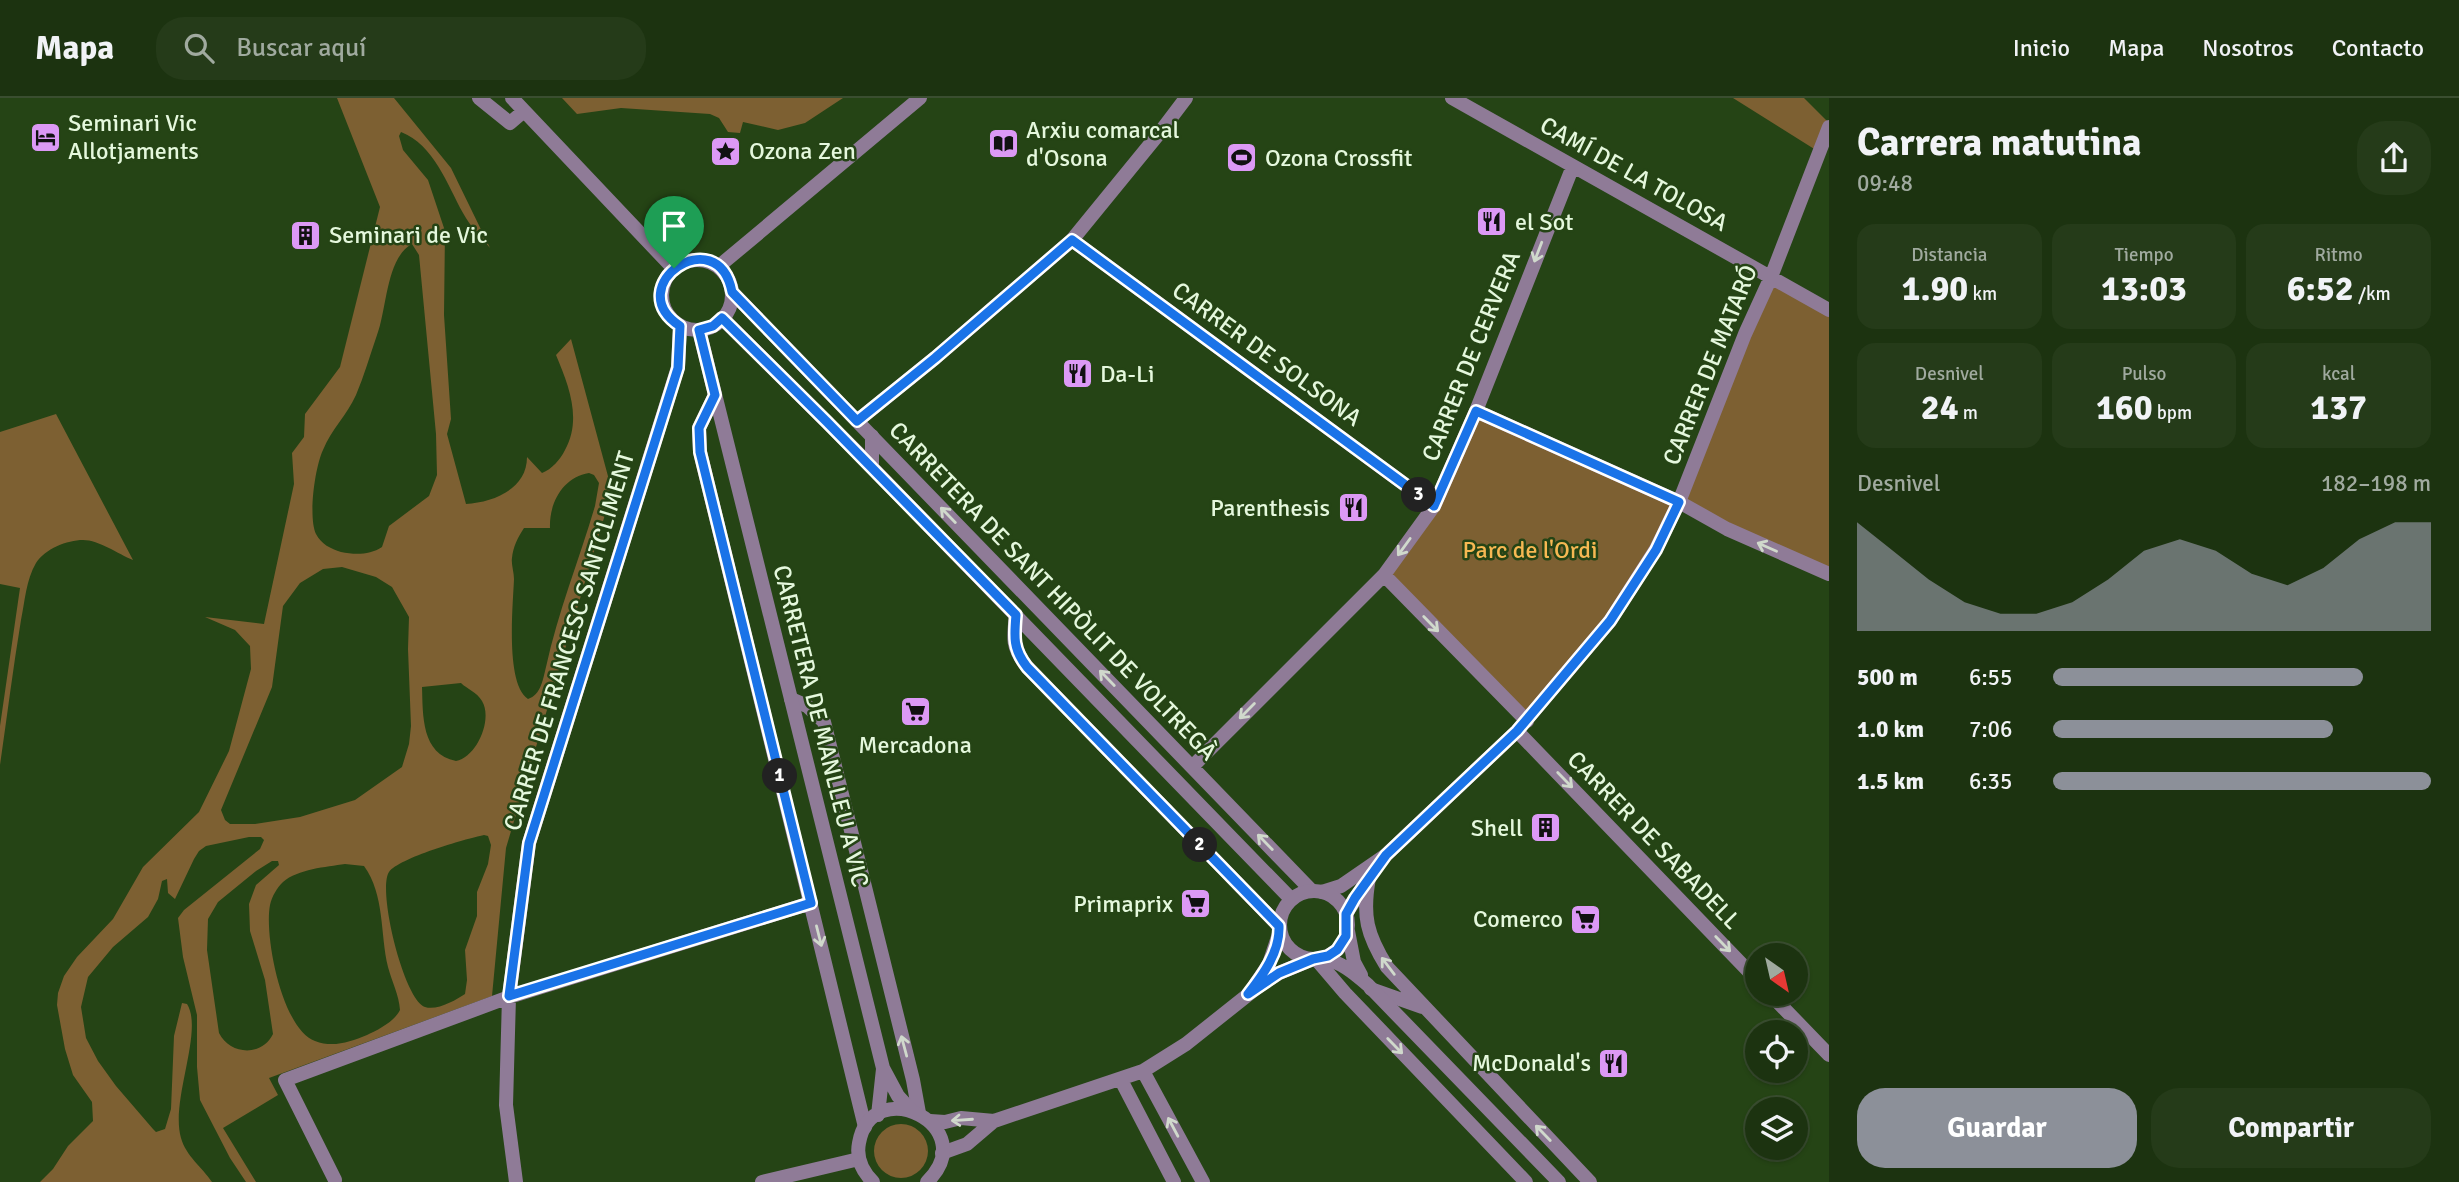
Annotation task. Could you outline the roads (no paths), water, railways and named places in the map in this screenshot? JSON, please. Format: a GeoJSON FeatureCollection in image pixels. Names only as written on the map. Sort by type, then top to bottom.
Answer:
{"type":"FeatureCollection","features":[{"type":"Feature","properties":{"kind":"street"},"geometry":{"type":"LineString","coordinates":[[479,98],[510,122],[524,111]]}},
{"type":"Feature","properties":{"kind":"street"},"geometry":{"type":"LineString","coordinates":[[512,98],[674,268]]}},
{"type":"Feature","properties":{"kind":"street"},"geometry":{"type":"LineString","coordinates":[[718,267],[920,98]]}},
{"type":"Feature","properties":{"kind":"street"},"geometry":{"type":"LineString","coordinates":[[857,421],[1072,240],[1186,98]]}},
{"type":"Feature","properties":{"kind":"street","name":"CAMÍ DE LA TOLOSA"},"geometry":{"type":"LineString","coordinates":[[1452,98],[1829,310]]}},
{"type":"Feature","properties":{"kind":"street","name":"CARRER DE MATARÓ"},"geometry":{"type":"LineString","coordinates":[[1317,891],[1341,886],[1386,855],[1522,726],[1610,621],[1656,550],[1679,502],[1829,127]]}},
{"type":"Feature","properties":{"kind":"street","name":"CARRER DE CERVERA"},"geometry":{"type":"LineString","coordinates":[[1192,766],[1384,575],[1434,506],[1476,411],[1573,166]]}},
{"type":"Feature","properties":{"kind":"street","name":"CARRER DE SOLSONA"},"geometry":{"type":"LineString","coordinates":[[1072,240],[1434,506]]}},
{"type":"Feature","properties":{"kind":"street"},"geometry":{"type":"LineString","coordinates":[[707,261],[718,267],[729,281],[732,292],[730,304],[722,318],[713,326],[699,330],[680,326],[667,313],[662,296],[666,278],[674,268],[684,262],[707,261]]}},
{"type":"Feature","properties":{"kind":"street","name":"CARRETERA DE SANT HIPÒLIT DE VOLTREGÀ"},"geometry":{"type":"LineString","coordinates":[[732,292],[1317,891]]}},
{"type":"Feature","properties":{"kind":"street","name":"CARRETERA DE SANT HIPÒLIT DE VOLTREGÀ"},"geometry":{"type":"LineString","coordinates":[[722,318],[872,467],[1291,899]]}},
{"type":"Feature","properties":{"kind":"street","name":"CARRER DE FRANCESC SANTCLIMENT"},"geometry":{"type":"LineString","coordinates":[[516,1182],[506,1105],[509,996],[529,843],[678,368],[680,326]]}},
{"type":"Feature","properties":{"kind":"street","name":"CARRETERA DE MANLLEU A VIC"},"geometry":{"type":"LineString","coordinates":[[699,330],[883,1068],[898,1096],[920,1115]]}},
{"type":"Feature","properties":{"kind":"street"},"geometry":{"type":"LineString","coordinates":[[715,395],[699,428],[700,452],[865,1128]]}},
{"type":"Feature","properties":{"kind":"street"},"geometry":{"type":"LineString","coordinates":[[1476,411],[1679,502],[1727,529],[1829,575]]}},
{"type":"Feature","properties":{"kind":"street"},"geometry":{"type":"LineString","coordinates":[[872,436],[872,467]]}},
{"type":"Feature","properties":{"kind":"street","name":"CARRER DE SABADELL"},"geometry":{"type":"LineString","coordinates":[[1384,575],[1745,967]]}},
{"type":"Feature","properties":{"kind":"street","name":"CARRETERA DE SANT HIPÒLIT DE VOLTREGÀ"},"geometry":{"type":"LineString","coordinates":[[1016,615],[1013,642],[1017,654],[1027,667],[1280,929]]}},
{"type":"Feature","properties":{"kind":"street"},"geometry":{"type":"LineString","coordinates":[[791,699],[807,706],[824,722],[920,1115],[939,1136],[942,1153],[933,1179]]}},
{"type":"Feature","properties":{"kind":"street","name":"CARRER DE MATARÓ"},"geometry":{"type":"LineString","coordinates":[[1347,921],[1369,878],[1386,855]]}},
{"type":"Feature","properties":{"kind":"street"},"geometry":{"type":"LineString","coordinates":[[1369,878],[1365,917],[1373,945],[1387,967],[1590,1182]]}},
{"type":"Feature","properties":{"kind":"street"},"geometry":{"type":"LineString","coordinates":[[1248,994],[1269,964],[1280,929],[1282,911],[1291,899],[1301,893],[1317,891],[1338,900],[1347,921],[1354,962],[1369,987],[1423,1008]]}},
{"type":"Feature","properties":{"kind":"street"},"geometry":{"type":"LineString","coordinates":[[335,1180],[285,1080],[509,996],[811,903]]}},
{"type":"Feature","properties":{"kind":"street"},"geometry":{"type":"LineString","coordinates":[[942,1153],[967,1144],[994,1121],[1143,1071],[1186,1044],[1248,994],[1279,973],[1333,954],[1341,946],[1347,921]]}},
{"type":"Feature","properties":{"kind":"street"},"geometry":{"type":"LineString","coordinates":[[1280,929],[1283,941],[1292,952],[1301,957],[1332,960],[1349,969],[1369,987],[1559,1182]]}},
{"type":"Feature","properties":{"kind":"street"},"geometry":{"type":"LineString","coordinates":[[1317,959],[1345,993],[1526,1182]]}},
{"type":"Feature","properties":{"kind":"street"},"geometry":{"type":"LineString","coordinates":[[1782,1006],[1829,1055]]}},
{"type":"Feature","properties":{"kind":"street","name":"CARRETERA DE MANLLEU A VIC"},"geometry":{"type":"LineString","coordinates":[[878,1115],[883,1068]]}},
{"type":"Feature","properties":{"kind":"street"},"geometry":{"type":"LineString","coordinates":[[1143,1071],[1203,1182]]}},
{"type":"Feature","properties":{"kind":"street"},"geometry":{"type":"LineString","coordinates":[[1121,1080],[1174,1182]]}},
{"type":"Feature","properties":{"kind":"street"},"geometry":{"type":"LineString","coordinates":[[873,1182],[865,1173],[859,1159],[860,1138],[865,1128],[878,1115],[892,1109],[945,1122],[961,1118],[994,1121]]}},
{"type":"Feature","properties":{"kind":"street"},"geometry":{"type":"LineString","coordinates":[[762,1182],[859,1159]]}},
{"type":"Feature","properties":{"kind":"place","name":"Seminari Vic Allotjaments"},"geometry":{"type":"Point","coordinates":[45,137]}},
{"type":"Feature","properties":{"kind":"place","name":"Arxiu comarcal d'Osona"},"geometry":{"type":"Point","coordinates":[1003,144]}},
{"type":"Feature","properties":{"kind":"place","name":"Ozona Zen"},"geometry":{"type":"Point","coordinates":[726,151]}},
{"type":"Feature","properties":{"kind":"place","name":"Ozona Crossfit"},"geometry":{"type":"Point","coordinates":[1242,158]}},
{"type":"Feature","properties":{"kind":"place","name":"el Sot"},"geometry":{"type":"Point","coordinates":[1492,222]}},
{"type":"Feature","properties":{"kind":"place","name":"Seminari de Vic"},"geometry":{"type":"Point","coordinates":[306,235]}},
{"type":"Feature","properties":{"kind":"place","name":"Da-Li"},"geometry":{"type":"Point","coordinates":[1077,374]}},
{"type":"Feature","properties":{"kind":"place","name":"Parenthesis"},"geometry":{"type":"Point","coordinates":[1353,508]}},
{"type":"Feature","properties":{"kind":"place","name":"Mercadona"},"geometry":{"type":"Point","coordinates":[915,711]}},
{"type":"Feature","properties":{"kind":"place","name":"Shell"},"geometry":{"type":"Point","coordinates":[1546,828]}},
{"type":"Feature","properties":{"kind":"place","name":"Primaprix"},"geometry":{"type":"Point","coordinates":[1196,904]}},
{"type":"Feature","properties":{"kind":"place","name":"Comerco"},"geometry":{"type":"Point","coordinates":[1586,919]}},
{"type":"Feature","properties":{"kind":"place","name":"McDonald's"},"geometry":{"type":"Point","coordinates":[1614,1063]}},
{"type":"Feature","properties":{"kind":"park label","name":"Parc de l'Ordi"},"geometry":{"type":"Point","coordinates":[1530,550]}}]}
